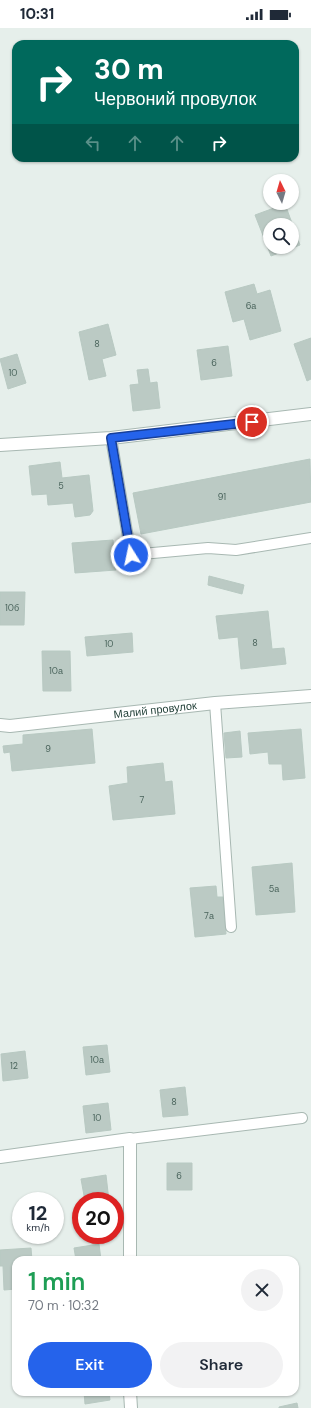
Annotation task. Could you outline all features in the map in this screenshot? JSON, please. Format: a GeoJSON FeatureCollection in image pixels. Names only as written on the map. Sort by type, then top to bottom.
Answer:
{"type":"FeatureCollection","features":[{"type":"Feature","properties":{"kind":"street"},"geometry":{"type":"LineString","coordinates":[[0,445],[111,438],[311,414]]}},
{"type":"Feature","properties":{"kind":"street","name":"Малий провулок"},"geometry":{"type":"LineString","coordinates":[[0,725],[10,726],[215,703],[311,696]]}},
{"type":"Feature","properties":{"kind":"street"},"geometry":{"type":"LineString","coordinates":[[0,1157],[130,1139],[130,1256]]}},
{"type":"Feature","properties":{"kind":"street"},"geometry":{"type":"LineString","coordinates":[[130,1396],[130,1408]]}},
{"type":"Feature","properties":{"kind":"lane"},"geometry":{"type":"LineString","coordinates":[[111,438],[131,555],[208,548],[236,550],[311,538]]}},
{"type":"Feature","properties":{"kind":"lane"},"geometry":{"type":"LineString","coordinates":[[215,703],[231,927]]}},
{"type":"Feature","properties":{"kind":"lane"},"geometry":{"type":"LineString","coordinates":[[130,1139],[302,1118]]}},
{"type":"Feature","properties":{"kind":"building"},"geometry":{"type":"Polygon","coordinates":[[[269,210],[287,210],[290,218],[263,218],[263,236],[255,215],[269,210]]]}},
{"type":"Feature","properties":{"kind":"building"},"geometry":{"type":"Polygon","coordinates":[[[254,284],[257,294],[270,290],[281,331],[250,340],[244,319],[233,322],[225,292],[254,284]]]}},
{"type":"Feature","properties":{"kind":"building"},"geometry":{"type":"Polygon","coordinates":[[[108,324],[116,355],[102,359],[106,376],[89,380],[79,332],[108,324]]]}},
{"type":"Feature","properties":{"kind":"building"},"geometry":{"type":"Polygon","coordinates":[[[311,338],[311,379],[307,381],[294,344],[311,338]]]}},
{"type":"Feature","properties":{"kind":"building"},"geometry":{"type":"Polygon","coordinates":[[[228,346],[232,376],[201,380],[197,350],[228,346]]]}},
{"type":"Feature","properties":{"kind":"building"},"geometry":{"type":"Polygon","coordinates":[[[17,354],[26,383],[8,389],[0,359],[17,354]]]}},
{"type":"Feature","properties":{"kind":"building"},"geometry":{"type":"Polygon","coordinates":[[[148,369],[150,383],[157,382],[160,408],[133,411],[130,385],[139,384],[137,370],[148,369]]]}},
{"type":"Feature","properties":{"kind":"building"},"geometry":{"type":"Polygon","coordinates":[[[310,459],[311,502],[141,534],[133,493],[310,459]]]}},
{"type":"Feature","properties":{"kind":"building"},"geometry":{"type":"Polygon","coordinates":[[[60,462],[62,478],[89,475],[93,511],[90,515],[75,517],[73,503],[48,505],[47,494],[32,495],[29,466],[60,462]]]}},
{"type":"Feature","properties":{"kind":"building"},"geometry":{"type":"Polygon","coordinates":[[[113,540],[116,570],[75,573],[72,543],[113,540]]]}},
{"type":"Feature","properties":{"kind":"building"},"geometry":{"type":"Polygon","coordinates":[[[209,576],[244,585],[242,594],[208,585],[209,576]]]}},
{"type":"Feature","properties":{"kind":"building"},"geometry":{"type":"Polygon","coordinates":[[[0,592],[25,592],[24,625],[0,625],[0,592]]]}},
{"type":"Feature","properties":{"kind":"building"},"geometry":{"type":"Polygon","coordinates":[[[268,611],[272,649],[284,648],[286,664],[241,669],[238,637],[219,639],[216,616],[268,611]]]}},
{"type":"Feature","properties":{"kind":"building"},"geometry":{"type":"Polygon","coordinates":[[[132,633],[133,652],[87,656],[85,637],[132,633]]]}},
{"type":"Feature","properties":{"kind":"building"},"geometry":{"type":"Polygon","coordinates":[[[42,651],[70,651],[71,691],[43,691],[42,651]]]}},
{"type":"Feature","properties":{"kind":"building"},"geometry":{"type":"Polygon","coordinates":[[[92,729],[95,763],[12,771],[10,752],[4,753],[3,746],[23,744],[23,735],[92,729]]]}},
{"type":"Feature","properties":{"kind":"building"},"geometry":{"type":"Polygon","coordinates":[[[301,729],[305,778],[283,780],[282,764],[269,764],[268,752],[250,754],[248,733],[301,729]]]}},
{"type":"Feature","properties":{"kind":"building"},"geometry":{"type":"Polygon","coordinates":[[[240,731],[242,757],[226,758],[224,733],[240,731]]]}},
{"type":"Feature","properties":{"kind":"building"},"geometry":{"type":"Polygon","coordinates":[[[163,763],[165,782],[172,781],[175,814],[113,820],[109,786],[128,783],[127,767],[163,763]]]}},
{"type":"Feature","properties":{"kind":"building"},"geometry":{"type":"Polygon","coordinates":[[[292,863],[295,912],[256,915],[252,867],[292,863]]]}},
{"type":"Feature","properties":{"kind":"building"},"geometry":{"type":"Polygon","coordinates":[[[216,886],[217,897],[223,897],[226,934],[195,937],[190,888],[216,886]]]}},
{"type":"Feature","properties":{"kind":"building"},"geometry":{"type":"Polygon","coordinates":[[[107,1045],[110,1072],[86,1075],[83,1047],[107,1045]]]}},
{"type":"Feature","properties":{"kind":"building"},"geometry":{"type":"Polygon","coordinates":[[[25,1051],[28,1078],[3,1081],[1,1054],[25,1051]]]}},
{"type":"Feature","properties":{"kind":"building"},"geometry":{"type":"Polygon","coordinates":[[[185,1087],[188,1115],[163,1117],[160,1090],[185,1087]]]}},
{"type":"Feature","properties":{"kind":"building"},"geometry":{"type":"Polygon","coordinates":[[[108,1103],[111,1130],[86,1133],[83,1106],[108,1103]]]}},
{"type":"Feature","properties":{"kind":"building"},"geometry":{"type":"Polygon","coordinates":[[[167,1163],[192,1163],[192,1190],[167,1190],[167,1163]]]}},
{"type":"Feature","properties":{"kind":"building"},"geometry":{"type":"Polygon","coordinates":[[[106,1175],[108,1192],[83,1192],[81,1179],[106,1175]]]}},
{"type":"Feature","properties":{"kind":"building"},"geometry":{"type":"Polygon","coordinates":[[[99,1244],[100,1256],[75,1256],[74,1248],[99,1244]]]}},
{"type":"Feature","properties":{"kind":"building"},"geometry":{"type":"Polygon","coordinates":[[[31,1248],[32,1256],[12,1256],[12,1289],[4,1290],[3,1266],[0,1266],[0,1250],[31,1248]]]}},
{"type":"Feature","properties":{"kind":"building"},"geometry":{"type":"Polygon","coordinates":[[[84,1396],[110,1396],[110,1400],[85,1404],[84,1396]]]}},
{"type":"Feature","properties":{"kind":"building"},"geometry":{"type":"Polygon","coordinates":[[[297,1403],[298,1408],[279,1408],[279,1407],[297,1403]]]}},
{"type":"Feature","properties":{"kind":"route"},"geometry":{"type":"LineString","coordinates":[[131,555],[111,438],[252,422]]}}]}
